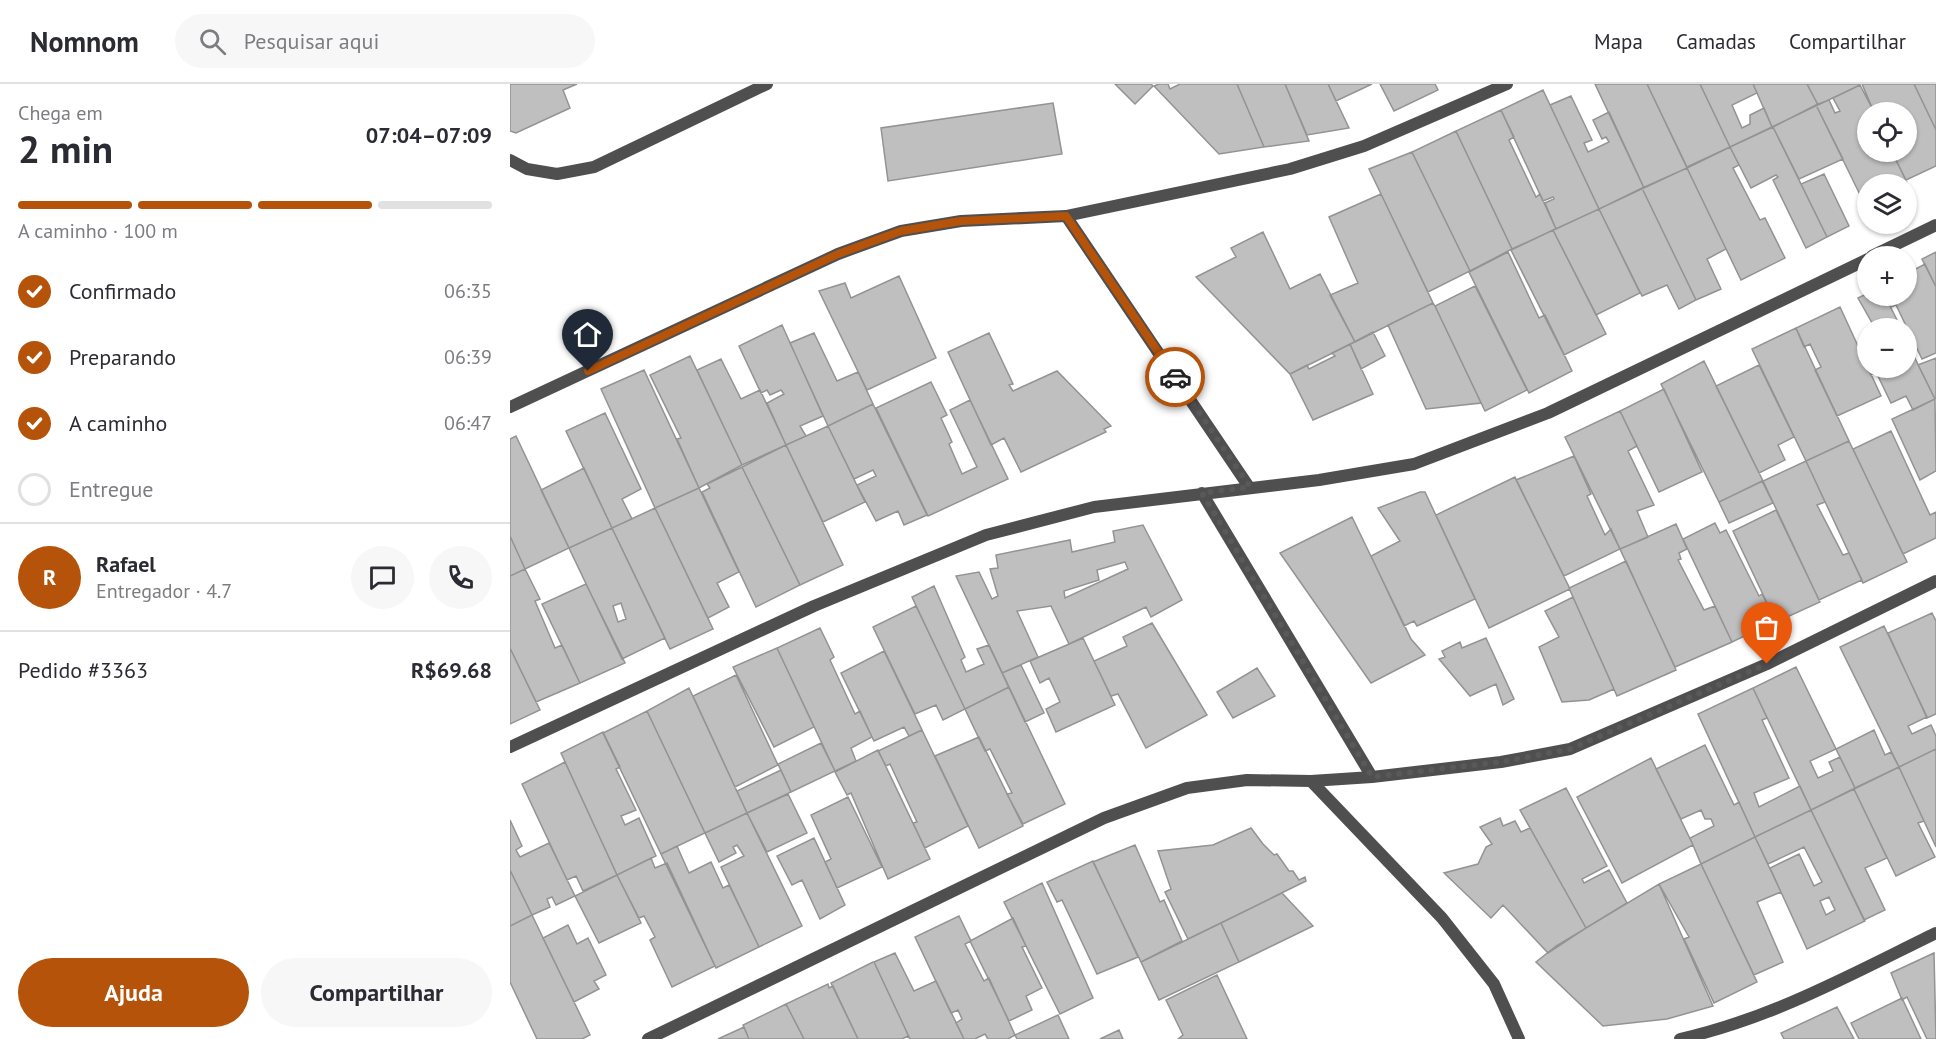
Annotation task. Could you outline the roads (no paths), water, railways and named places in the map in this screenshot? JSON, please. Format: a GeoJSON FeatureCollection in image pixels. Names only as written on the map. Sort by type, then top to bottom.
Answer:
{"type":"FeatureCollection","features":[{"type":"Feature","properties":{"kind":"street"},"geometry":{"type":"LineString","coordinates":[[510,160],[527,168],[557,174],[594,167],[767,84]]}},
{"type":"Feature","properties":{"kind":"street"},"geometry":{"type":"LineString","coordinates":[[510,407],[838,254],[901,231],[961,221],[1066,216],[1290,168],[1364,146],[1507,84]]}},
{"type":"Feature","properties":{"kind":"street"},"geometry":{"type":"LineString","coordinates":[[1066,216],[1250,487]]}},
{"type":"Feature","properties":{"kind":"street"},"geometry":{"type":"LineString","coordinates":[[1893,246],[1936,225]]}},
{"type":"Feature","properties":{"kind":"street"},"geometry":{"type":"LineString","coordinates":[[510,747],[814,606],[986,535],[1094,507],[1319,480],[1414,464],[1548,413],[1857,264]]}},
{"type":"Feature","properties":{"kind":"street"},"geometry":{"type":"LineString","coordinates":[[1202,493],[1372,777]]}},
{"type":"Feature","properties":{"kind":"street"},"geometry":{"type":"LineString","coordinates":[[648,1039],[1104,818],[1187,788],[1247,780],[1311,782],[1372,777],[1501,762],[1570,749],[1767,664],[1936,581]]}},
{"type":"Feature","properties":{"kind":"street"},"geometry":{"type":"LineString","coordinates":[[1311,782],[1442,918],[1494,984],[1519,1039]]}},
{"type":"Feature","properties":{"kind":"street"},"geometry":{"type":"LineString","coordinates":[[1680,1039],[1712,1032],[1788,1006],[1936,933]]}}]}
